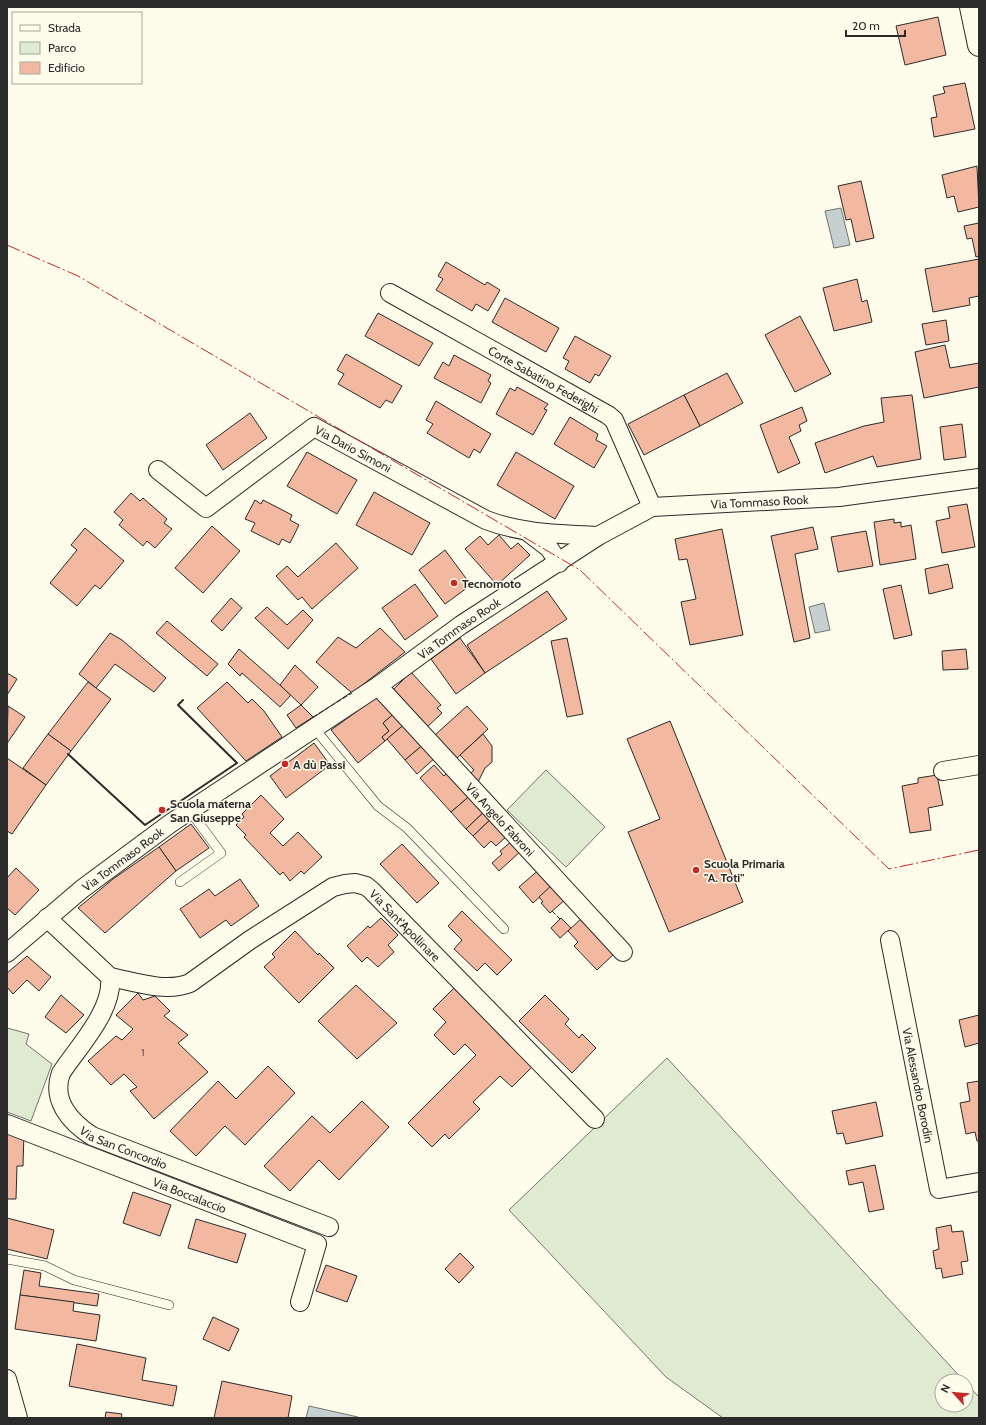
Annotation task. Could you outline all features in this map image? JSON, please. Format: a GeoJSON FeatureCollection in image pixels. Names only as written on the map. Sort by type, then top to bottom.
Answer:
{"type":"FeatureCollection","features":[{"type":"Feature","properties":{"kind":"street"},"geometry":{"type":"LineString","coordinates":[[971,7],[979,45]]}},
{"type":"Feature","properties":{"kind":"street","name":"Corte Sabatino Federighi"},"geometry":{"type":"LineString","coordinates":[[390,293],[608,415],[614,420],[652,507]]}},
{"type":"Feature","properties":{"kind":"street","name":"Via Dario Simoni"},"geometry":{"type":"LineString","coordinates":[[158,470],[206,508],[314,427],[486,520],[509,529],[528,532],[598,536]]}},
{"type":"Feature","properties":{"kind":"street","name":"Via Tommaso Rook"},"geometry":{"type":"LineString","coordinates":[[7,953],[93,880],[190,811],[378,686],[461,624],[559,563],[598,536],[652,507],[839,497],[979,478]]}},
{"type":"Feature","properties":{"kind":"street","name":"Via Dario Simoni"},"geometry":{"type":"LineString","coordinates":[[528,532],[548,548],[559,563]]}},
{"type":"Feature","properties":{"kind":"street","name":"Via Angelo Fabroni"},"geometry":{"type":"LineString","coordinates":[[378,686],[622,952]]}},
{"type":"Feature","properties":{"kind":"street"},"geometry":{"type":"LineString","coordinates":[[943,771],[979,765]]}},
{"type":"Feature","properties":{"kind":"street","name":"Via Sant'Apollinare"},"geometry":{"type":"LineString","coordinates":[[110,977],[168,988],[181,987],[190,983],[250,940],[326,891],[345,884],[360,884],[371,890],[595,1119]]}},
{"type":"Feature","properties":{"kind":"street"},"geometry":{"type":"LineString","coordinates":[[47,918],[110,977]]}},
{"type":"Feature","properties":{"kind":"street","name":"Via Alessandro Borodin"},"geometry":{"type":"LineString","coordinates":[[890,940],[939,1190],[979,1182]]}},
{"type":"Feature","properties":{"kind":"street","name":"Via San Concordio"},"geometry":{"type":"LineString","coordinates":[[110,977],[109,996],[104,1011],[61,1073],[58,1081],[59,1098],[68,1116],[92,1136],[329,1227]]}},
{"type":"Feature","properties":{"kind":"street","name":"Via Boccalaccio"},"geometry":{"type":"LineString","coordinates":[[7,1124],[317,1244],[300,1302]]}},
{"type":"Feature","properties":{"kind":"street"},"geometry":{"type":"LineString","coordinates":[[7,1379],[18,1418]]}},
{"type":"Feature","properties":{"kind":"lane"},"geometry":{"type":"LineString","coordinates":[[315,729],[378,806],[406,828],[504,929]]}},
{"type":"Feature","properties":{"kind":"lane"},"geometry":{"type":"LineString","coordinates":[[180,882],[220,853],[190,811]]}},
{"type":"Feature","properties":{"kind":"lane"},"geometry":{"type":"LineString","coordinates":[[7,1259],[45,1266],[74,1280],[169,1305]]}},
{"type":"Feature","properties":{"kind":"green space"},"geometry":{"type":"Polygon","coordinates":[[[546,770],[605,827],[566,867],[507,810],[546,770]]]}},
{"type":"Feature","properties":{"kind":"green space"},"geometry":{"type":"Polygon","coordinates":[[[7,1028],[29,1034],[26,1044],[52,1064],[31,1121],[7,1112],[7,1028]]]}},
{"type":"Feature","properties":{"kind":"green space"},"geometry":{"type":"Polygon","coordinates":[[[667,1058],[957,1373],[934,1373],[934,1413],[974,1413],[974,1392],[979,1397],[979,1418],[723,1418],[666,1377],[509,1210],[667,1058]]]}},
{"type":"Feature","properties":{"kind":"shaded area"},"geometry":{"type":"Polygon","coordinates":[[[841,208],[850,245],[834,248],[825,211],[841,208]]]}},
{"type":"Feature","properties":{"kind":"shaded area"},"geometry":{"type":"Polygon","coordinates":[[[824,603],[830,630],[815,633],[809,607],[824,603]]]}},
{"type":"Feature","properties":{"kind":"shaded area"},"geometry":{"type":"Polygon","coordinates":[[[309,1406],[358,1417],[358,1418],[306,1418],[309,1406]]]}},
{"type":"Feature","properties":{"kind":"building"},"geometry":{"type":"Polygon","coordinates":[[[938,17],[946,55],[905,65],[896,26],[938,17]]]}},
{"type":"Feature","properties":{"kind":"building"},"geometry":{"type":"Polygon","coordinates":[[[965,83],[975,129],[934,137],[931,118],[937,117],[933,96],[945,93],[943,87],[965,83]]]}},
{"type":"Feature","properties":{"kind":"building"},"geometry":{"type":"Polygon","coordinates":[[[977,166],[979,207],[958,212],[954,196],[947,198],[942,175],[977,166]]]}},
{"type":"Feature","properties":{"kind":"building"},"geometry":{"type":"Polygon","coordinates":[[[861,181],[874,238],[856,242],[851,219],[846,220],[838,186],[861,181]]]}},
{"type":"Feature","properties":{"kind":"building"},"geometry":{"type":"Polygon","coordinates":[[[979,223],[979,256],[976,257],[972,238],[967,239],[964,226],[979,223]]]}},
{"type":"Feature","properties":{"kind":"building"},"geometry":{"type":"Polygon","coordinates":[[[979,259],[979,296],[969,298],[970,305],[933,312],[925,269],[979,259]]]}},
{"type":"Feature","properties":{"kind":"building"},"geometry":{"type":"Polygon","coordinates":[[[446,262],[485,285],[487,282],[500,290],[488,311],[476,304],[472,311],[436,290],[443,279],[438,276],[446,262]]]}},
{"type":"Feature","properties":{"kind":"building"},"geometry":{"type":"Polygon","coordinates":[[[857,279],[862,302],[867,300],[872,322],[834,331],[823,288],[857,279]]]}},
{"type":"Feature","properties":{"kind":"building"},"geometry":{"type":"Polygon","coordinates":[[[505,298],[559,328],[546,352],[492,322],[505,298]]]}},
{"type":"Feature","properties":{"kind":"building"},"geometry":{"type":"Polygon","coordinates":[[[378,313],[433,343],[419,366],[365,336],[378,313]]]}},
{"type":"Feature","properties":{"kind":"building"},"geometry":{"type":"Polygon","coordinates":[[[800,316],[831,374],[795,392],[765,335],[800,316]]]}},
{"type":"Feature","properties":{"kind":"building"},"geometry":{"type":"Polygon","coordinates":[[[946,320],[949,341],[926,345],[922,324],[946,320]]]}},
{"type":"Feature","properties":{"kind":"building"},"geometry":{"type":"Polygon","coordinates":[[[575,336],[611,356],[599,376],[595,374],[590,383],[565,369],[569,361],[563,358],[575,336]]]}},
{"type":"Feature","properties":{"kind":"building"},"geometry":{"type":"Polygon","coordinates":[[[945,345],[950,368],[979,363],[979,387],[924,398],[915,352],[945,345]]]}},
{"type":"Feature","properties":{"kind":"building"},"geometry":{"type":"Polygon","coordinates":[[[346,354],[402,386],[392,403],[386,400],[380,408],[338,384],[344,374],[337,370],[346,354]]]}},
{"type":"Feature","properties":{"kind":"building"},"geometry":{"type":"Polygon","coordinates":[[[454,355],[491,375],[488,381],[491,383],[481,403],[434,378],[443,362],[449,366],[454,355]]]}},
{"type":"Feature","properties":{"kind":"building"},"geometry":{"type":"Polygon","coordinates":[[[727,373],[743,403],[700,426],[684,395],[727,373]]]}},
{"type":"Feature","properties":{"kind":"building"},"geometry":{"type":"Polygon","coordinates":[[[517,387],[548,404],[544,409],[547,410],[533,435],[496,414],[510,388],[515,391],[517,387]]]}},
{"type":"Feature","properties":{"kind":"building"},"geometry":{"type":"Polygon","coordinates":[[[684,395],[700,426],[644,455],[628,424],[684,395]]]}},
{"type":"Feature","properties":{"kind":"building"},"geometry":{"type":"Polygon","coordinates":[[[912,395],[921,459],[877,467],[873,456],[825,473],[815,443],[864,426],[884,422],[881,398],[912,395]]]}},
{"type":"Feature","properties":{"kind":"building"},"geometry":{"type":"Polygon","coordinates":[[[436,401],[491,434],[480,453],[474,449],[469,458],[427,433],[433,424],[426,420],[436,401]]]}},
{"type":"Feature","properties":{"kind":"building"},"geometry":{"type":"Polygon","coordinates":[[[802,407],[807,421],[799,425],[801,431],[789,437],[800,463],[778,473],[760,425],[802,407]]]}},
{"type":"Feature","properties":{"kind":"building"},"geometry":{"type":"Polygon","coordinates":[[[250,413],[267,438],[223,470],[206,445],[250,413]]]}},
{"type":"Feature","properties":{"kind":"building"},"geometry":{"type":"Polygon","coordinates":[[[570,417],[598,434],[596,440],[607,446],[594,468],[554,444],[570,417]]]}},
{"type":"Feature","properties":{"kind":"building"},"geometry":{"type":"Polygon","coordinates":[[[962,424],[966,457],[944,460],[940,427],[962,424]]]}},
{"type":"Feature","properties":{"kind":"building"},"geometry":{"type":"Polygon","coordinates":[[[307,452],[357,480],[337,514],[287,486],[307,452]]]}},
{"type":"Feature","properties":{"kind":"building"},"geometry":{"type":"Polygon","coordinates":[[[516,452],[574,486],[555,519],[497,485],[516,452]]]}},
{"type":"Feature","properties":{"kind":"building"},"geometry":{"type":"Polygon","coordinates":[[[374,492],[430,523],[412,555],[356,525],[374,492]]]}},
{"type":"Feature","properties":{"kind":"building"},"geometry":{"type":"Polygon","coordinates":[[[131,493],[140,501],[143,498],[167,519],[164,523],[172,529],[155,548],[147,541],[143,546],[119,525],[123,520],[114,512],[131,493]]]}},
{"type":"Feature","properties":{"kind":"building"},"geometry":{"type":"Polygon","coordinates":[[[255,500],[261,504],[263,500],[292,515],[290,520],[299,525],[290,543],[282,539],[279,545],[251,531],[255,523],[245,519],[255,500]]]}},
{"type":"Feature","properties":{"kind":"building"},"geometry":{"type":"Polygon","coordinates":[[[967,504],[975,547],[942,553],[936,521],[950,518],[948,507],[967,504]]]}},
{"type":"Feature","properties":{"kind":"building"},"geometry":{"type":"Polygon","coordinates":[[[894,519],[894,523],[901,522],[901,527],[911,525],[916,559],[880,565],[874,522],[894,519]]]}},
{"type":"Feature","properties":{"kind":"building"},"geometry":{"type":"Polygon","coordinates":[[[212,526],[240,551],[203,593],[175,568],[212,526]]]}},
{"type":"Feature","properties":{"kind":"building"},"geometry":{"type":"Polygon","coordinates":[[[813,527],[818,549],[795,554],[810,638],[794,642],[771,536],[813,527]]]}},
{"type":"Feature","properties":{"kind":"building"},"geometry":{"type":"Polygon","coordinates":[[[85,528],[124,561],[100,589],[95,585],[77,606],[50,583],[77,550],[71,545],[85,528]]]}},
{"type":"Feature","properties":{"kind":"building"},"geometry":{"type":"Polygon","coordinates":[[[722,529],[743,635],[690,645],[681,602],[696,599],[687,559],[679,560],[675,539],[722,529]]]}},
{"type":"Feature","properties":{"kind":"building"},"geometry":{"type":"Polygon","coordinates":[[[866,531],[873,566],[838,572],[831,537],[866,531]]]}},
{"type":"Feature","properties":{"kind":"building"},"geometry":{"type":"Polygon","coordinates":[[[499,535],[511,549],[518,543],[530,555],[497,585],[465,549],[480,536],[488,545],[499,535]]]}},
{"type":"Feature","properties":{"kind":"building"},"geometry":{"type":"Polygon","coordinates":[[[336,543],[358,568],[312,609],[302,597],[298,600],[276,576],[287,566],[298,577],[336,543]]]}},
{"type":"Feature","properties":{"kind":"building"},"geometry":{"type":"Polygon","coordinates":[[[445,550],[471,585],[445,604],[419,570],[445,550]]]}},
{"type":"Feature","properties":{"kind":"building"},"geometry":{"type":"Polygon","coordinates":[[[948,564],[953,588],[929,594],[925,569],[948,564]]]}},
{"type":"Feature","properties":{"kind":"building"},"geometry":{"type":"Polygon","coordinates":[[[415,584],[438,616],[405,640],[382,608],[415,584]]]}},
{"type":"Feature","properties":{"kind":"building"},"geometry":{"type":"Polygon","coordinates":[[[901,585],[912,635],[894,639],[883,589],[901,585]]]}},
{"type":"Feature","properties":{"kind":"building"},"geometry":{"type":"Polygon","coordinates":[[[547,591],[567,619],[485,673],[467,645],[547,591]]]}},
{"type":"Feature","properties":{"kind":"building"},"geometry":{"type":"Polygon","coordinates":[[[231,598],[242,608],[222,631],[211,621],[231,598]]]}},
{"type":"Feature","properties":{"kind":"building"},"geometry":{"type":"Polygon","coordinates":[[[267,607],[287,625],[303,610],[313,620],[288,649],[255,618],[267,607]]]}},
{"type":"Feature","properties":{"kind":"building"},"geometry":{"type":"Polygon","coordinates":[[[167,621],[218,664],[207,676],[156,633],[167,621]]]}},
{"type":"Feature","properties":{"kind":"building"},"geometry":{"type":"Polygon","coordinates":[[[380,628],[405,652],[352,693],[316,662],[338,637],[356,648],[380,628]]]}},
{"type":"Feature","properties":{"kind":"building"},"geometry":{"type":"Polygon","coordinates":[[[110,633],[122,640],[166,678],[154,692],[115,664],[96,688],[79,674],[110,633]]]}},
{"type":"Feature","properties":{"kind":"building"},"geometry":{"type":"Polygon","coordinates":[[[460,638],[485,673],[456,694],[431,659],[460,638]]]}},
{"type":"Feature","properties":{"kind":"building"},"geometry":{"type":"Polygon","coordinates":[[[567,638],[583,714],[567,717],[551,641],[567,638]]]}},
{"type":"Feature","properties":{"kind":"building"},"geometry":{"type":"Polygon","coordinates":[[[239,649],[291,695],[280,707],[242,673],[240,676],[228,664],[239,649]]]}},
{"type":"Feature","properties":{"kind":"building"},"geometry":{"type":"Polygon","coordinates":[[[966,649],[968,669],[943,670],[942,651],[966,649]]]}},
{"type":"Feature","properties":{"kind":"building"},"geometry":{"type":"Polygon","coordinates":[[[295,665],[318,687],[301,705],[280,685],[295,665]]]}},
{"type":"Feature","properties":{"kind":"building"},"geometry":{"type":"Polygon","coordinates":[[[411,672],[441,705],[437,708],[442,713],[425,729],[391,692],[411,672]]]}},
{"type":"Feature","properties":{"kind":"building"},"geometry":{"type":"Polygon","coordinates":[[[7,673],[17,679],[7,695],[7,673]]]}},
{"type":"Feature","properties":{"kind":"building"},"geometry":{"type":"Polygon","coordinates":[[[88,682],[111,699],[71,751],[48,734],[88,682]]]}},
{"type":"Feature","properties":{"kind":"building"},"geometry":{"type":"Polygon","coordinates":[[[227,682],[248,703],[252,699],[264,711],[282,737],[246,761],[197,708],[227,682]]]}},
{"type":"Feature","properties":{"kind":"building"},"geometry":{"type":"Polygon","coordinates":[[[381,694],[397,711],[383,723],[389,731],[382,737],[385,741],[358,763],[331,730],[381,694]]]}},
{"type":"Feature","properties":{"kind":"building"},"geometry":{"type":"Polygon","coordinates":[[[301,705],[313,717],[296,728],[287,715],[301,705]]]}},
{"type":"Feature","properties":{"kind":"building"},"geometry":{"type":"Polygon","coordinates":[[[8,706],[25,717],[8,742],[7,741],[8,706]]]}},
{"type":"Feature","properties":{"kind":"building"},"geometry":{"type":"Polygon","coordinates":[[[467,706],[488,729],[457,758],[435,735],[467,706]]]}},
{"type":"Feature","properties":{"kind":"building"},"geometry":{"type":"Polygon","coordinates":[[[397,711],[407,722],[385,741],[382,737],[389,731],[383,723],[397,711]]]}},
{"type":"Feature","properties":{"kind":"building"},"geometry":{"type":"Polygon","coordinates":[[[670,721],[743,902],[669,932],[628,832],[660,819],[627,739],[670,721]]]}},
{"type":"Feature","properties":{"kind":"building"},"geometry":{"type":"Polygon","coordinates":[[[407,722],[425,743],[405,760],[387,739],[407,722]]]}},
{"type":"Feature","properties":{"kind":"building"},"geometry":{"type":"Polygon","coordinates":[[[48,734],[71,751],[46,785],[23,768],[48,734]]]}},
{"type":"Feature","properties":{"kind":"building"},"geometry":{"type":"Polygon","coordinates":[[[483,734],[492,746],[492,762],[485,768],[475,788],[466,778],[474,770],[460,755],[483,734]]]}},
{"type":"Feature","properties":{"kind":"building"},"geometry":{"type":"Polygon","coordinates":[[[314,743],[330,765],[286,798],[270,776],[314,743]]]}},
{"type":"Feature","properties":{"kind":"building"},"geometry":{"type":"Polygon","coordinates":[[[425,743],[436,757],[417,774],[405,760],[425,743]]]}},
{"type":"Feature","properties":{"kind":"building"},"geometry":{"type":"Polygon","coordinates":[[[7,758],[46,785],[12,834],[7,831],[7,758]]]}},
{"type":"Feature","properties":{"kind":"building"},"geometry":{"type":"Polygon","coordinates":[[[434,765],[444,776],[450,770],[472,794],[451,812],[420,778],[434,765]]]}},
{"type":"Feature","properties":{"kind":"building"},"geometry":{"type":"Polygon","coordinates":[[[937,775],[943,805],[928,808],[931,830],[910,833],[902,786],[918,783],[918,778],[937,775]]]}},
{"type":"Feature","properties":{"kind":"building"},"geometry":{"type":"Polygon","coordinates":[[[472,794],[486,810],[466,829],[451,812],[472,794]]]}},
{"type":"Feature","properties":{"kind":"building"},"geometry":{"type":"Polygon","coordinates":[[[261,795],[284,819],[270,833],[283,846],[298,832],[322,857],[304,874],[301,871],[290,881],[283,872],[280,875],[244,837],[246,835],[236,825],[244,817],[242,814],[261,795]]]}},
{"type":"Feature","properties":{"kind":"building"},"geometry":{"type":"Polygon","coordinates":[[[486,810],[493,817],[473,836],[466,829],[486,810]]]}},
{"type":"Feature","properties":{"kind":"building"},"geometry":{"type":"Polygon","coordinates":[[[493,817],[509,834],[496,846],[491,841],[484,848],[473,836],[493,817]]]}},
{"type":"Feature","properties":{"kind":"building"},"geometry":{"type":"Polygon","coordinates":[[[191,824],[209,848],[176,871],[159,847],[191,824]]]}},
{"type":"Feature","properties":{"kind":"building"},"geometry":{"type":"Polygon","coordinates":[[[512,841],[521,851],[499,871],[492,863],[502,854],[500,851],[512,841]]]}},
{"type":"Feature","properties":{"kind":"building"},"geometry":{"type":"Polygon","coordinates":[[[402,844],[439,883],[417,903],[380,864],[402,844]]]}},
{"type":"Feature","properties":{"kind":"building"},"geometry":{"type":"Polygon","coordinates":[[[159,847],[176,871],[105,933],[78,908],[113,879],[159,847]]]}},
{"type":"Feature","properties":{"kind":"building"},"geometry":{"type":"Polygon","coordinates":[[[16,868],[39,890],[15,915],[7,908],[7,878],[16,868]]]}},
{"type":"Feature","properties":{"kind":"building"},"geometry":{"type":"Polygon","coordinates":[[[541,868],[554,884],[533,903],[519,887],[541,868]]]}},
{"type":"Feature","properties":{"kind":"building"},"geometry":{"type":"Polygon","coordinates":[[[240,879],[259,906],[231,926],[226,920],[200,938],[180,909],[209,889],[215,896],[240,879]]]}},
{"type":"Feature","properties":{"kind":"building"},"geometry":{"type":"Polygon","coordinates":[[[553,884],[566,899],[550,913],[541,903],[543,902],[539,897],[553,884]]]}},
{"type":"Feature","properties":{"kind":"building"},"geometry":{"type":"Polygon","coordinates":[[[462,911],[512,960],[497,975],[485,963],[477,971],[454,949],[462,940],[448,926],[462,911]]]}},
{"type":"Feature","properties":{"kind":"building"},"geometry":{"type":"Polygon","coordinates":[[[584,916],[617,951],[597,970],[574,946],[578,942],[568,931],[584,916]]]}},
{"type":"Feature","properties":{"kind":"building"},"geometry":{"type":"Polygon","coordinates":[[[381,918],[398,935],[388,945],[394,952],[378,967],[367,957],[362,962],[347,946],[368,926],[370,928],[381,918]]]}},
{"type":"Feature","properties":{"kind":"building"},"geometry":{"type":"Polygon","coordinates":[[[561,918],[571,928],[560,938],[551,928],[561,918]]]}},
{"type":"Feature","properties":{"kind":"building"},"geometry":{"type":"Polygon","coordinates":[[[295,931],[318,955],[319,953],[334,968],[299,1003],[264,967],[275,957],[272,954],[295,931]]]}},
{"type":"Feature","properties":{"kind":"building"},"geometry":{"type":"Polygon","coordinates":[[[27,956],[51,977],[39,991],[27,980],[13,994],[7,987],[7,973],[27,956]]]}},
{"type":"Feature","properties":{"kind":"building"},"geometry":{"type":"Polygon","coordinates":[[[356,985],[397,1023],[357,1059],[318,1021],[356,985]]]}},
{"type":"Feature","properties":{"kind":"building"},"geometry":{"type":"Polygon","coordinates":[[[455,987],[533,1066],[512,1087],[500,1076],[473,1102],[480,1109],[449,1139],[445,1134],[432,1147],[408,1123],[476,1055],[465,1044],[454,1055],[434,1035],[446,1022],[433,1009],[455,987]]]}},
{"type":"Feature","properties":{"kind":"building"},"geometry":{"type":"Polygon","coordinates":[[[138,993],[143,1000],[155,996],[170,1011],[164,1016],[188,1035],[178,1043],[208,1072],[154,1119],[130,1091],[137,1087],[124,1074],[111,1085],[88,1061],[116,1036],[122,1040],[133,1029],[116,1015],[138,993]]]}},
{"type":"Feature","properties":{"kind":"building"},"geometry":{"type":"Polygon","coordinates":[[[61,995],[84,1015],[66,1033],[45,1017],[61,995]]]}},
{"type":"Feature","properties":{"kind":"building"},"geometry":{"type":"Polygon","coordinates":[[[545,995],[569,1019],[565,1024],[579,1038],[582,1034],[596,1048],[572,1073],[519,1021],[545,995]]]}},
{"type":"Feature","properties":{"kind":"building"},"geometry":{"type":"Polygon","coordinates":[[[979,1015],[979,1043],[965,1047],[959,1020],[979,1015]]]}},
{"type":"Feature","properties":{"kind":"building"},"geometry":{"type":"Polygon","coordinates":[[[268,1066],[295,1093],[245,1145],[225,1126],[196,1156],[170,1131],[218,1081],[236,1099],[268,1066]]]}},
{"type":"Feature","properties":{"kind":"building"},"geometry":{"type":"Polygon","coordinates":[[[979,1081],[979,1141],[977,1141],[975,1132],[966,1134],[960,1103],[970,1101],[967,1083],[979,1081]]]}},
{"type":"Feature","properties":{"kind":"building"},"geometry":{"type":"Polygon","coordinates":[[[362,1101],[389,1127],[339,1180],[319,1160],[290,1191],[264,1166],[312,1116],[330,1133],[362,1101]]]}},
{"type":"Feature","properties":{"kind":"building"},"geometry":{"type":"Polygon","coordinates":[[[876,1102],[883,1136],[846,1144],[843,1133],[837,1134],[832,1111],[876,1102]]]}},
{"type":"Feature","properties":{"kind":"building"},"geometry":{"type":"Polygon","coordinates":[[[7,1132],[24,1132],[23,1166],[17,1166],[16,1199],[7,1199],[7,1132]]]}},
{"type":"Feature","properties":{"kind":"building"},"geometry":{"type":"Polygon","coordinates":[[[875,1165],[884,1209],[869,1212],[863,1182],[849,1185],[846,1171],[875,1165]]]}},
{"type":"Feature","properties":{"kind":"building"},"geometry":{"type":"Polygon","coordinates":[[[133,1192],[171,1205],[160,1236],[123,1223],[133,1192]]]}},
{"type":"Feature","properties":{"kind":"building"},"geometry":{"type":"Polygon","coordinates":[[[7,1218],[54,1230],[47,1259],[7,1249],[7,1218]]]}},
{"type":"Feature","properties":{"kind":"building"},"geometry":{"type":"Polygon","coordinates":[[[196,1219],[246,1234],[237,1263],[188,1248],[196,1219]]]}},
{"type":"Feature","properties":{"kind":"building"},"geometry":{"type":"Polygon","coordinates":[[[951,1225],[952,1232],[963,1231],[968,1261],[961,1262],[963,1274],[943,1278],[941,1268],[936,1269],[933,1251],[939,1249],[936,1228],[951,1225]]]}},
{"type":"Feature","properties":{"kind":"building"},"geometry":{"type":"Polygon","coordinates":[[[460,1253],[474,1267],[459,1283],[445,1269],[460,1253]]]}},
{"type":"Feature","properties":{"kind":"building"},"geometry":{"type":"Polygon","coordinates":[[[326,1265],[357,1276],[347,1302],[316,1291],[326,1265]]]}},
{"type":"Feature","properties":{"kind":"building"},"geometry":{"type":"Polygon","coordinates":[[[24,1270],[41,1273],[39,1286],[99,1294],[97,1306],[20,1295],[24,1270]]]}},
{"type":"Feature","properties":{"kind":"building"},"geometry":{"type":"Polygon","coordinates":[[[20,1295],[74,1302],[73,1311],[100,1315],[96,1341],[15,1329],[20,1295]]]}},
{"type":"Feature","properties":{"kind":"building"},"geometry":{"type":"Polygon","coordinates":[[[213,1317],[239,1329],[229,1351],[203,1339],[213,1317]]]}},
{"type":"Feature","properties":{"kind":"building"},"geometry":{"type":"Polygon","coordinates":[[[77,1344],[146,1358],[142,1380],[177,1386],[173,1406],[69,1386],[77,1344]]]}},
{"type":"Feature","properties":{"kind":"building"},"geometry":{"type":"Polygon","coordinates":[[[222,1381],[292,1396],[288,1418],[214,1418],[222,1381]]]}},
{"type":"Feature","properties":{"kind":"building"},"geometry":{"type":"Polygon","coordinates":[[[106,1412],[122,1414],[121,1418],[105,1418],[106,1412]]]}},
{"type":"Feature","properties":{"kind":"fence"},"geometry":{"type":"LineString","coordinates":[[313,717],[352,693]]}},
{"type":"Feature","properties":{"kind":"fence"},"geometry":{"type":"LineString","coordinates":[[552,911],[560,919]]}},
{"type":"Feature","properties":{"kind":"wall"},"geometry":{"type":"LineString","coordinates":[[68,754],[145,825],[237,763],[178,705],[183,700]]}},
{"type":"Feature","properties":{"kind":"power"},"geometry":{"type":"LineString","coordinates":[[7,245],[78,276],[580,570],[889,869],[979,850]]}},
{"type":"Feature","properties":{"kind":"place","name":"Tecnomoto"},"geometry":{"type":"Point","coordinates":[454,583]}},
{"type":"Feature","properties":{"kind":"place","name":"A dù Passi"},"geometry":{"type":"Point","coordinates":[285,764]}},
{"type":"Feature","properties":{"kind":"place","name":"Scuola materna San Giuseppe"},"geometry":{"type":"Point","coordinates":[162,810]}},
{"type":"Feature","properties":{"kind":"place","name":"Scuola Primaria \"A. Toti\""},"geometry":{"type":"Point","coordinates":[696,870]}}]}
